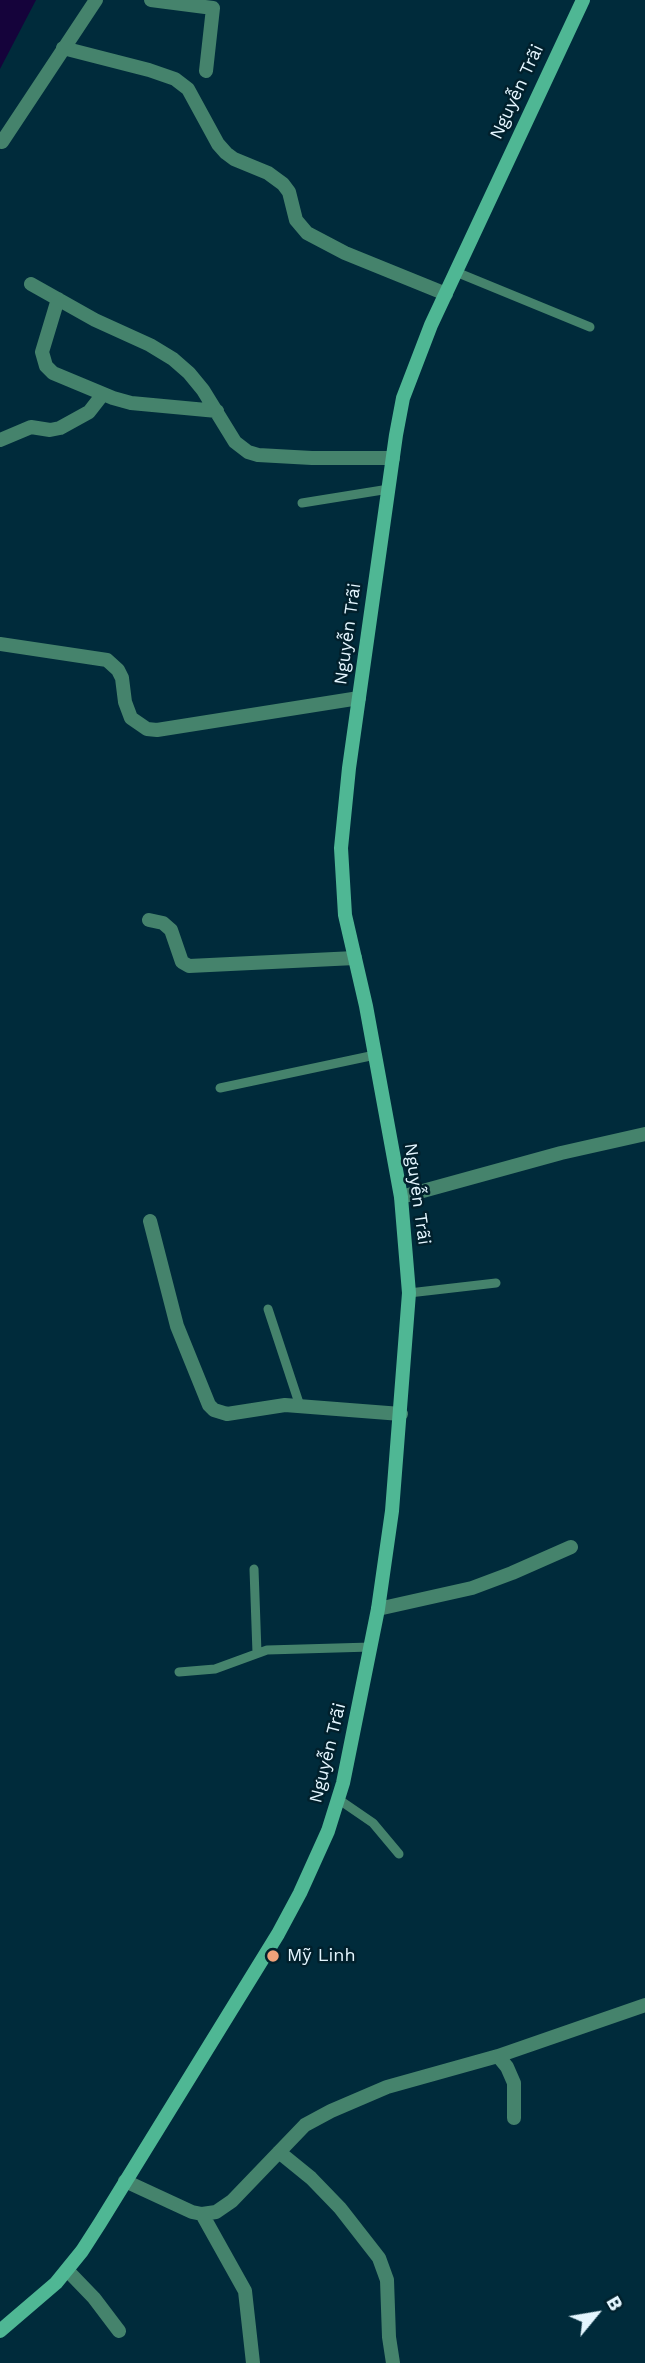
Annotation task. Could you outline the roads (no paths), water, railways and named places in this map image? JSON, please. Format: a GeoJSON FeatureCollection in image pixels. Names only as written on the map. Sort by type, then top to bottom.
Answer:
{"type":"FeatureCollection","features":[{"type":"Feature","properties":{"kind":"main road","name":"Nguyễn Trãi"},"geometry":{"type":"LineString","coordinates":[[0,2331],[39,2299],[82,2251],[278,1934],[317,1856],[338,1799],[371,1647],[392,1511],[409,1293],[401,1198],[375,1055],[345,915],[341,848],[359,698],[399,415],[409,379],[583,0]]}},
{"type":"Feature","properties":{"kind":"street"},"geometry":{"type":"LineString","coordinates":[[2,142],[96,0]]}},
{"type":"Feature","properties":{"kind":"street"},"geometry":{"type":"LineString","coordinates":[[151,0],[213,8],[206,71]]}},
{"type":"Feature","properties":{"kind":"street"},"geometry":{"type":"LineString","coordinates":[[63,48],[175,79],[188,89],[226,153],[268,173],[283,184],[289,192],[296,220],[307,233],[357,258],[446,294]]}},
{"type":"Feature","properties":{"kind":"street"},"geometry":{"type":"LineString","coordinates":[[31,284],[173,359],[189,373],[217,411],[235,442],[248,452],[312,458],[393,458]]}},
{"type":"Feature","properties":{"kind":"street"},"geometry":{"type":"LineString","coordinates":[[58,299],[42,352],[46,366],[53,373],[131,403],[217,411]]}},
{"type":"Feature","properties":{"kind":"street"},"geometry":{"type":"LineString","coordinates":[[0,440],[31,427],[50,430],[60,428],[89,412],[103,394]]}},
{"type":"Feature","properties":{"kind":"street"},"geometry":{"type":"LineString","coordinates":[[0,644],[107,660],[122,678],[125,702],[131,718],[147,729],[157,730],[359,698]]}},
{"type":"Feature","properties":{"kind":"street"},"geometry":{"type":"LineString","coordinates":[[149,920],[163,923],[171,930],[182,962],[189,966],[355,958]]}},
{"type":"Feature","properties":{"kind":"street"},"geometry":{"type":"LineString","coordinates":[[401,1198],[561,1153],[645,1134]]}},
{"type":"Feature","properties":{"kind":"street"},"geometry":{"type":"LineString","coordinates":[[150,1220],[177,1325],[209,1405],[214,1410],[227,1414],[266,1407],[300,1406],[401,1414]]}},
{"type":"Feature","properties":{"kind":"street"},"geometry":{"type":"LineString","coordinates":[[378,1609],[472,1588],[571,1547]]}},
{"type":"Feature","properties":{"kind":"street"},"geometry":{"type":"LineString","coordinates":[[125,2181],[202,2214],[216,2212],[232,2201],[305,2125],[387,2087],[498,2056],[645,2005]]}},
{"type":"Feature","properties":{"kind":"street"},"geometry":{"type":"LineString","coordinates":[[498,2056],[507,2067],[514,2083],[514,2118]]}},
{"type":"Feature","properties":{"kind":"street"},"geometry":{"type":"LineString","coordinates":[[279,2152],[311,2178],[340,2208],[379,2258],[387,2280],[389,2337],[393,2363]]}},
{"type":"Feature","properties":{"kind":"street"},"geometry":{"type":"LineString","coordinates":[[202,2214],[245,2291],[253,2363]]}},
{"type":"Feature","properties":{"kind":"street"},"geometry":{"type":"LineString","coordinates":[[67,2270],[94,2298],[119,2331]]}},
{"type":"Feature","properties":{"kind":"lane"},"geometry":{"type":"LineString","coordinates":[[456,272],[590,327]]}},
{"type":"Feature","properties":{"kind":"lane"},"geometry":{"type":"LineString","coordinates":[[302,503],[390,489]]}},
{"type":"Feature","properties":{"kind":"lane"},"geometry":{"type":"LineString","coordinates":[[220,1088],[375,1055]]}},
{"type":"Feature","properties":{"kind":"lane"},"geometry":{"type":"LineString","coordinates":[[409,1293],[496,1283]]}},
{"type":"Feature","properties":{"kind":"lane"},"geometry":{"type":"LineString","coordinates":[[268,1309],[300,1406]]}},
{"type":"Feature","properties":{"kind":"lane"},"geometry":{"type":"LineString","coordinates":[[254,1569],[257,1653]]}},
{"type":"Feature","properties":{"kind":"lane"},"geometry":{"type":"LineString","coordinates":[[179,1672],[215,1669],[267,1650],[371,1647]]}},
{"type":"Feature","properties":{"kind":"lane"},"geometry":{"type":"LineString","coordinates":[[338,1799],[373,1823],[398,1854]]}},
{"type":"Feature","properties":{"kind":"place","name":"Mỹ Linh"},"geometry":{"type":"Point","coordinates":[273,1956]}}]}
